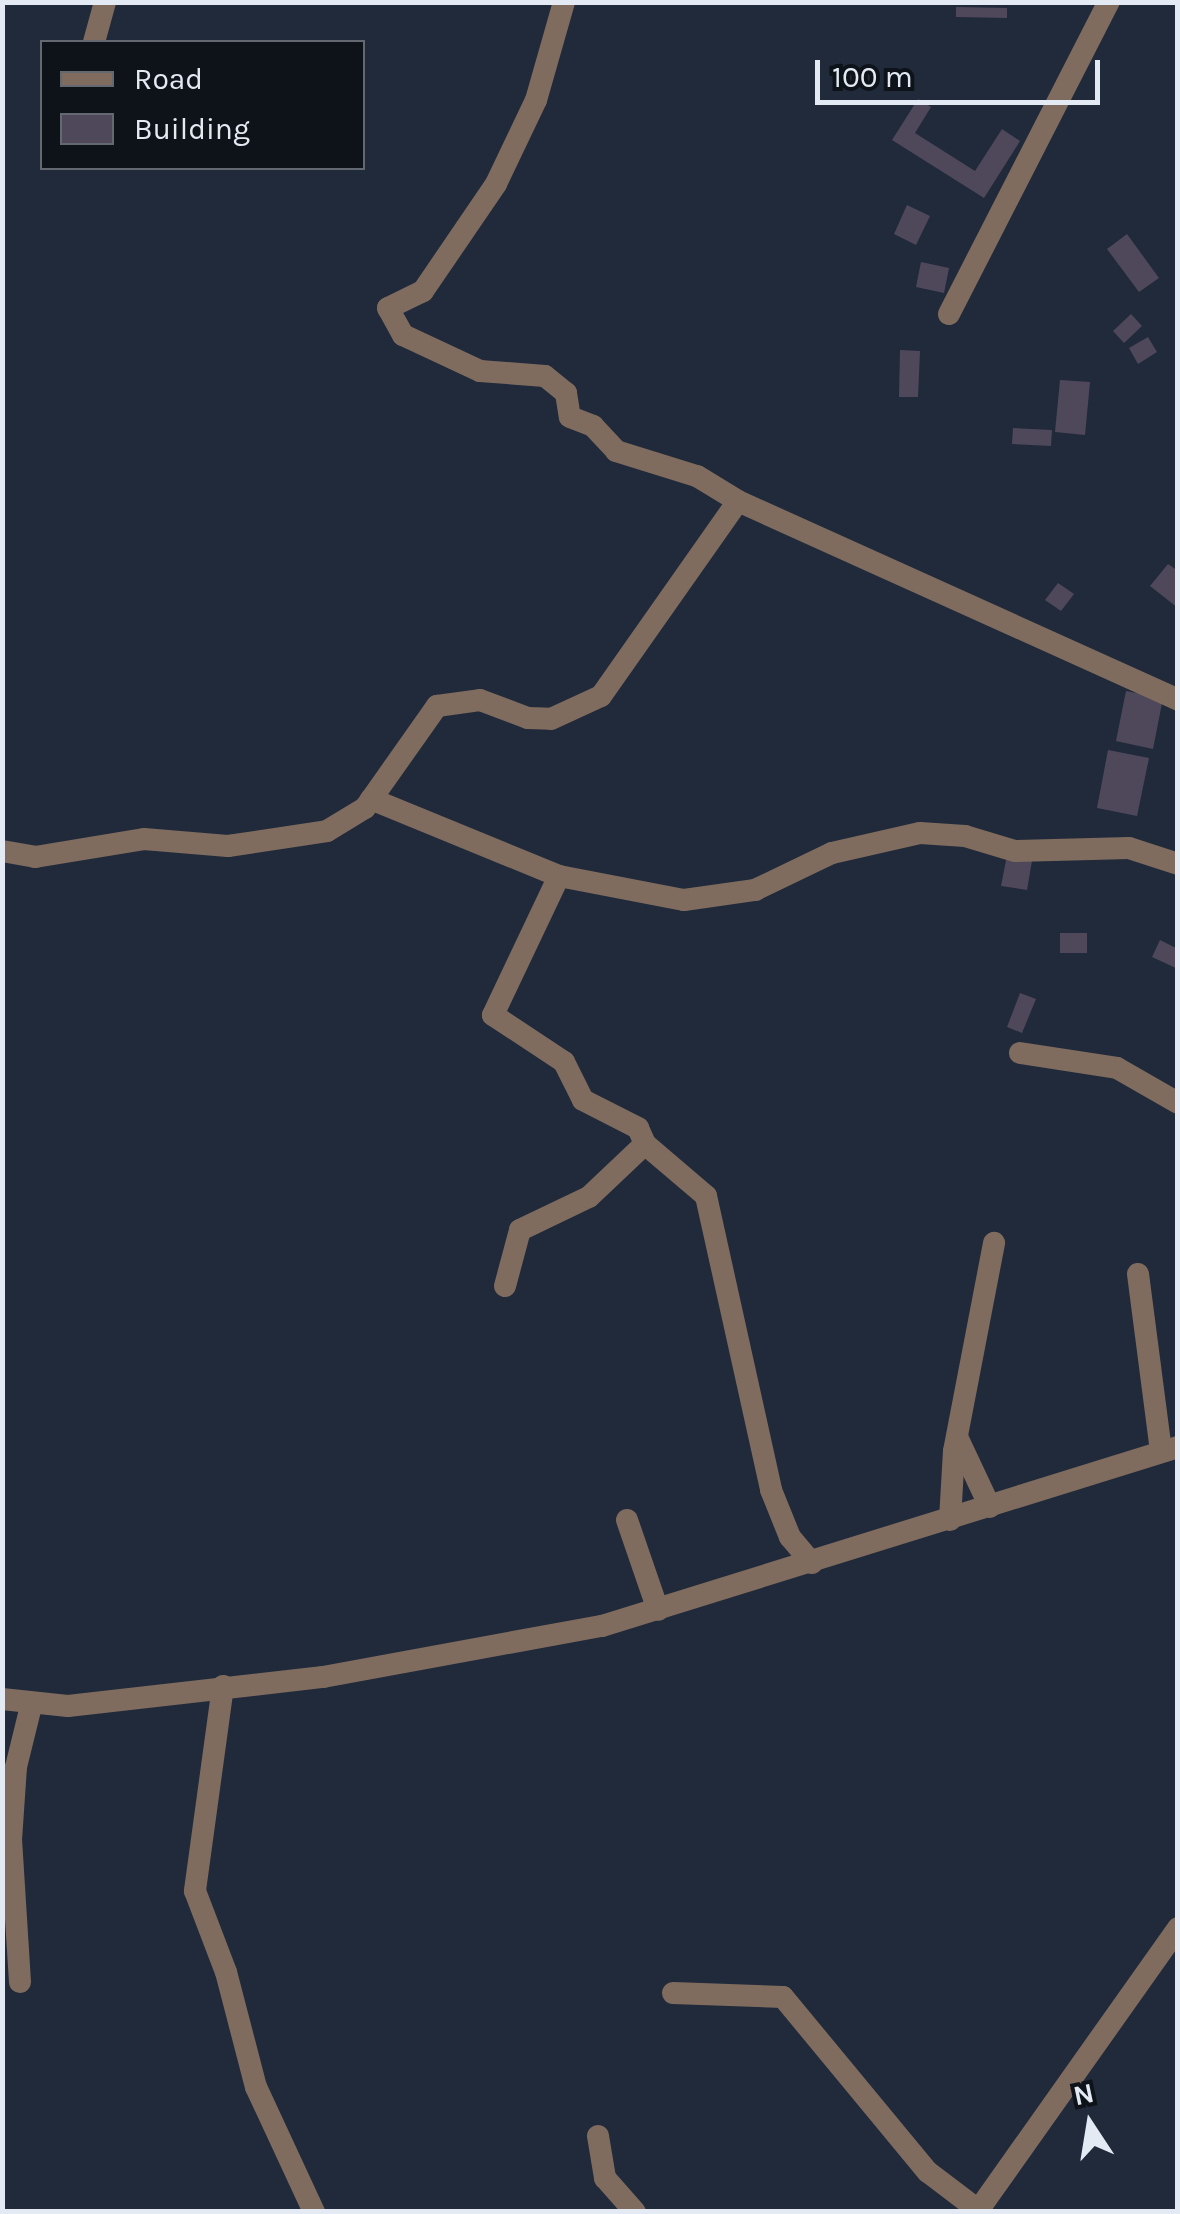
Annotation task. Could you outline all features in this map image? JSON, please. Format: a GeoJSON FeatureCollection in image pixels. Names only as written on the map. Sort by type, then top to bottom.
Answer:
{"type":"FeatureCollection","features":[{"type":"Feature","properties":{"kind":"street"},"geometry":{"type":"LineString","coordinates":[[95,40],[105,2]]}},
{"type":"Feature","properties":{"kind":"street"},"geometry":{"type":"LineString","coordinates":[[564,2],[536,100],[496,184],[424,291],[390,305],[390,316],[408,340],[471,368],[518,370],[554,381],[566,393],[570,417],[593,426],[616,450],[697,476],[738,501],[1178,700]]}},
{"type":"Feature","properties":{"kind":"street"},"geometry":{"type":"LineString","coordinates":[[949,314],[1109,2]]}},
{"type":"Feature","properties":{"kind":"street"},"geometry":{"type":"LineString","coordinates":[[2,851],[35,856],[144,839],[228,846],[307,837],[347,822],[370,799],[437,706],[480,700],[528,718],[552,719],[601,696],[738,501]]}},
{"type":"Feature","properties":{"kind":"street"},"geometry":{"type":"LineString","coordinates":[[370,799],[559,876],[614,890],[707,898],[771,884],[850,848],[940,832],[1015,851],[1129,848],[1178,864]]}},
{"type":"Feature","properties":{"kind":"street"},"geometry":{"type":"LineString","coordinates":[[559,876],[492,1014],[564,1062],[583,1100],[638,1128],[645,1144],[697,1184],[710,1207],[771,1490],[790,1537],[812,1563]]}},
{"type":"Feature","properties":{"kind":"street"},"geometry":{"type":"LineString","coordinates":[[1020,1052],[1117,1068],[1178,1103]]}},
{"type":"Feature","properties":{"kind":"street"},"geometry":{"type":"LineString","coordinates":[[505,1286],[520,1230],[589,1197],[645,1144]]}},
{"type":"Feature","properties":{"kind":"street"},"geometry":{"type":"LineString","coordinates":[[950,1520],[958,1439],[994,1244]]}},
{"type":"Feature","properties":{"kind":"street"},"geometry":{"type":"LineString","coordinates":[[2,1700],[31,1706],[393,1667],[658,1610],[1169,1449],[1138,1274]]}},
{"type":"Feature","properties":{"kind":"street"},"geometry":{"type":"LineString","coordinates":[[958,1439],[990,1507]]}},
{"type":"Feature","properties":{"kind":"street"},"geometry":{"type":"LineString","coordinates":[[626,1520],[658,1610]]}},
{"type":"Feature","properties":{"kind":"street"},"geometry":{"type":"LineString","coordinates":[[223,1686],[195,1891],[226,1972],[256,2087],[314,2212]]}},
{"type":"Feature","properties":{"kind":"street"},"geometry":{"type":"LineString","coordinates":[[20,1982],[12,1840],[16,1767],[31,1706]]}},
{"type":"Feature","properties":{"kind":"street"},"geometry":{"type":"LineString","coordinates":[[674,1993],[783,1997],[928,2172],[978,2211],[1178,1928]]}},
{"type":"Feature","properties":{"kind":"street"},"geometry":{"type":"LineString","coordinates":[[598,2136],[606,2178],[635,2212]]}},
{"type":"Feature","properties":{"kind":"building"},"geometry":{"type":"Polygon","coordinates":[[[956,7],[1007,8],[1007,18],[956,17],[956,7]]]}},
{"type":"Feature","properties":{"kind":"building"},"geometry":{"type":"Polygon","coordinates":[[[918,99],[931,107],[915,133],[975,171],[1002,129],[1020,141],[984,198],[892,140],[918,99]]]}},
{"type":"Feature","properties":{"kind":"building"},"geometry":{"type":"Polygon","coordinates":[[[907,205],[930,216],[916,245],[894,234],[907,205]]]}},
{"type":"Feature","properties":{"kind":"building"},"geometry":{"type":"Polygon","coordinates":[[[1127,234],[1159,278],[1139,292],[1107,249],[1127,234]]]}},
{"type":"Feature","properties":{"kind":"building"},"geometry":{"type":"Polygon","coordinates":[[[921,262],[949,268],[944,293],[916,287],[921,262]]]}},
{"type":"Feature","properties":{"kind":"building"},"geometry":{"type":"Polygon","coordinates":[[[1131,314],[1142,326],[1124,343],[1113,331],[1131,314]]]}},
{"type":"Feature","properties":{"kind":"building"},"geometry":{"type":"Polygon","coordinates":[[[1148,337],[1157,352],[1138,364],[1129,348],[1148,337]]]}},
{"type":"Feature","properties":{"kind":"building"},"geometry":{"type":"Polygon","coordinates":[[[900,350],[920,351],[918,397],[899,397],[900,350]]]}},
{"type":"Feature","properties":{"kind":"building"},"geometry":{"type":"Polygon","coordinates":[[[1060,380],[1090,382],[1085,435],[1055,432],[1060,380]]]}},
{"type":"Feature","properties":{"kind":"building"},"geometry":{"type":"Polygon","coordinates":[[[1013,428],[1052,430],[1051,446],[1012,444],[1013,428]]]}},
{"type":"Feature","properties":{"kind":"building"},"geometry":{"type":"Polygon","coordinates":[[[1168,564],[1178,571],[1178,608],[1150,586],[1168,564]]]}},
{"type":"Feature","properties":{"kind":"building"},"geometry":{"type":"Polygon","coordinates":[[[1058,583],[1074,594],[1061,611],[1045,600],[1058,583]]]}},
{"type":"Feature","properties":{"kind":"building"},"geometry":{"type":"Polygon","coordinates":[[[1126,691],[1163,698],[1153,749],[1116,741],[1126,691]]]}},
{"type":"Feature","properties":{"kind":"building"},"geometry":{"type":"Polygon","coordinates":[[[1108,750],[1149,758],[1137,816],[1097,808],[1108,750]]]}},
{"type":"Feature","properties":{"kind":"building"},"geometry":{"type":"Polygon","coordinates":[[[1008,850],[1033,855],[1027,890],[1001,886],[1008,850]]]}},
{"type":"Feature","properties":{"kind":"building"},"geometry":{"type":"Polygon","coordinates":[[[1060,933],[1087,933],[1087,953],[1060,953],[1060,933]]]}},
{"type":"Feature","properties":{"kind":"building"},"geometry":{"type":"Polygon","coordinates":[[[1160,940],[1178,949],[1178,969],[1152,957],[1160,940]]]}},
{"type":"Feature","properties":{"kind":"building"},"geometry":{"type":"Polygon","coordinates":[[[1020,993],[1036,999],[1022,1033],[1007,1027],[1020,993]]]}}]}
